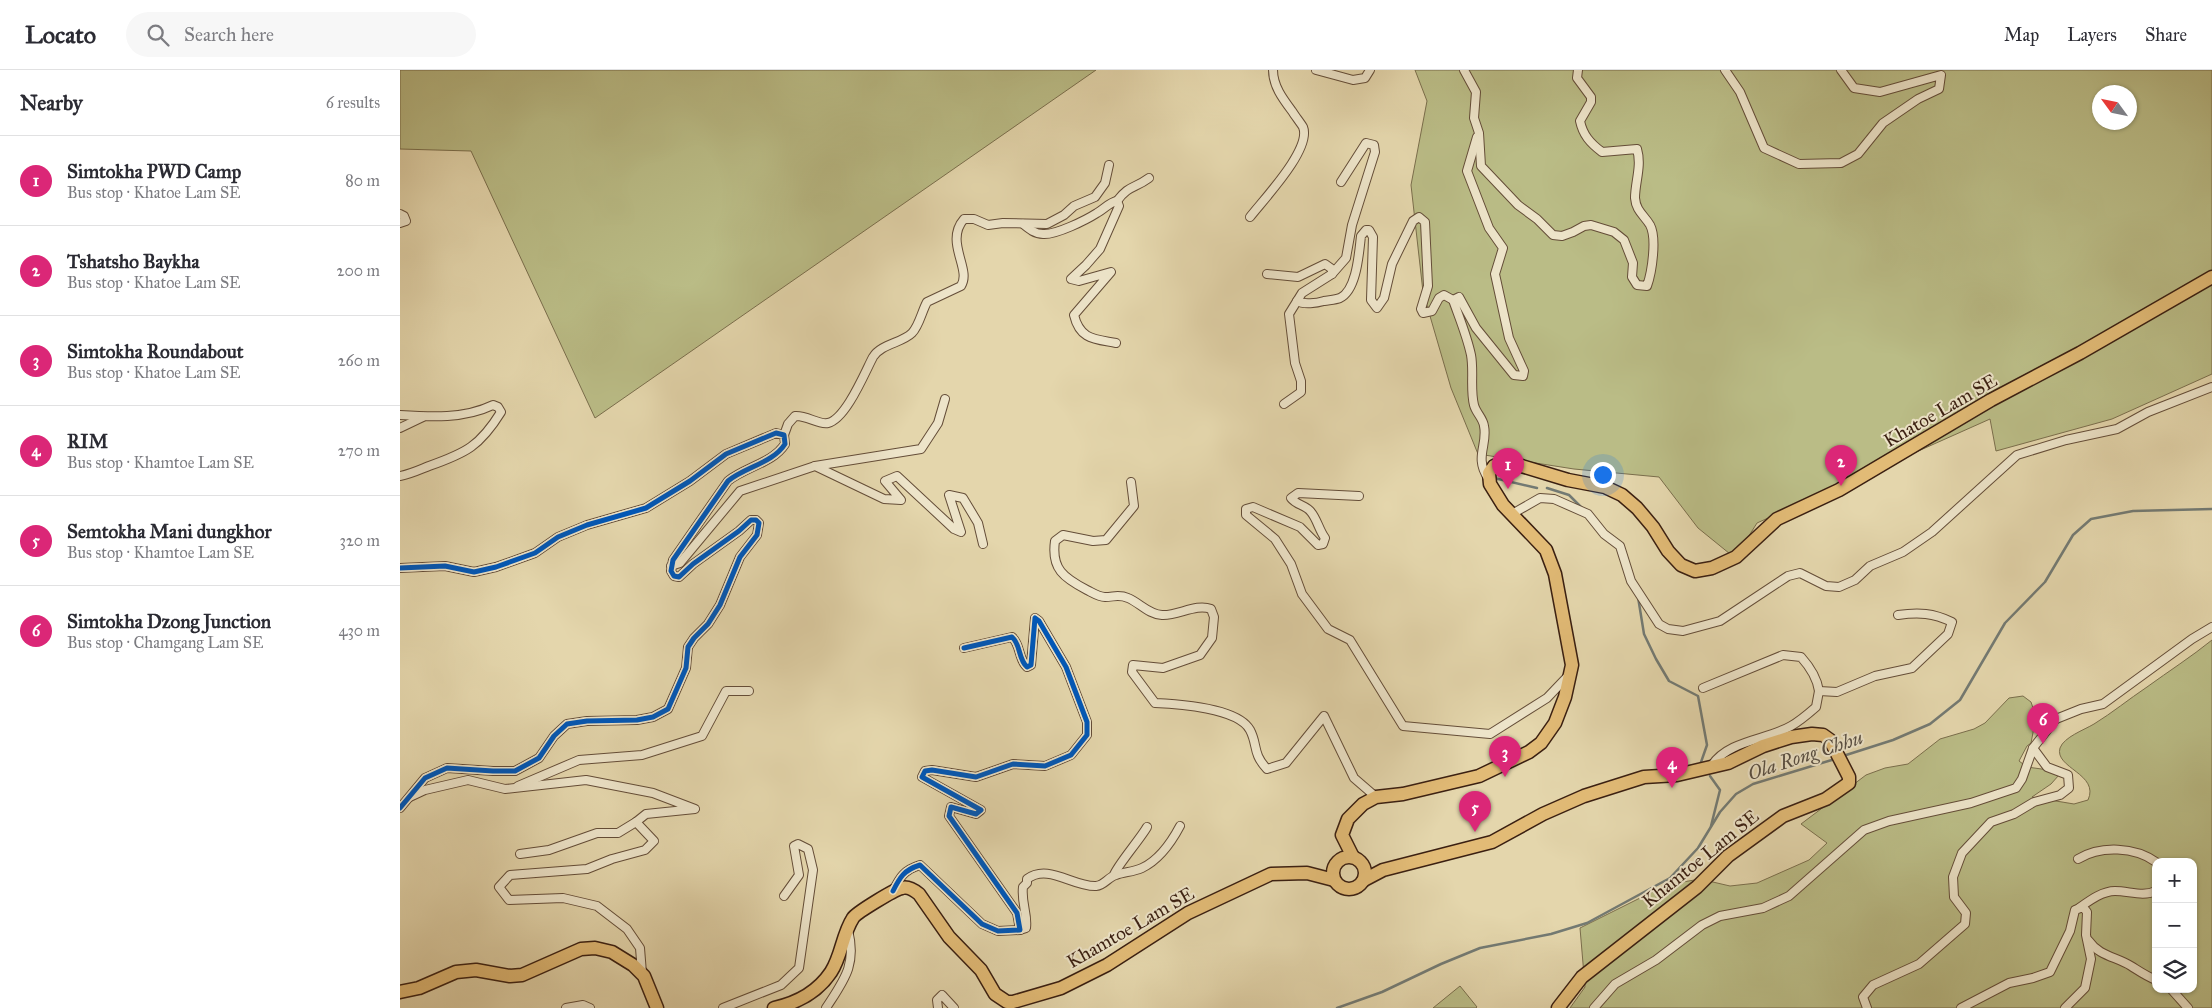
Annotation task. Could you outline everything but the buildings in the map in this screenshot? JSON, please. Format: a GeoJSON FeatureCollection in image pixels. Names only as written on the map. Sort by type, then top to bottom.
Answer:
{"type":"FeatureCollection","features":[{"type":"Feature","properties":{"kind":"main road","name":"Khatoe Lam SE"},"geometry":{"type":"LineString","coordinates":[[1488,478],[1494,466],[1503,462],[1568,480],[1604,487],[1622,495],[1637,508],[1653,527],[1668,551],[1681,565],[1695,571],[1712,568],[1736,557],[1777,519],[1839,490],[1991,400],[2080,353],[2212,277]]}},
{"type":"Feature","properties":{"kind":"main road"},"geometry":{"type":"LineString","coordinates":[[1343,841],[1335,870],[1339,886],[1351,890],[1359,886],[1364,873],[1357,859],[1353,857],[1343,841],[1342,835],[1348,819],[1363,804],[1376,797],[1403,794],[1479,776],[1529,752],[1541,743],[1555,723],[1565,697],[1572,665],[1555,574],[1546,550],[1496,496],[1488,478]]}},
{"type":"Feature","properties":{"kind":"main road","name":"Khamtoe Lam SE"},"geometry":{"type":"LineString","coordinates":[[1364,873],[1383,870],[1492,842],[1543,814],[1584,796],[1644,777],[1677,775],[1728,763],[1763,746],[1791,737],[1812,734],[1823,735],[1830,740],[1850,777],[1849,783],[1826,799],[1783,816],[1728,856],[1697,887],[1582,977],[1558,1008]]}},
{"type":"Feature","properties":{"kind":"main road"},"geometry":{"type":"LineString","coordinates":[[1335,870],[1346,857],[1353,857]]}},
{"type":"Feature","properties":{"kind":"main road","name":"Khamtoe Lam SE"},"geometry":{"type":"LineString","coordinates":[[893,891],[903,887],[915,890],[949,937],[981,970],[995,994],[1007,1002],[1013,1002],[1061,988],[1107,965],[1188,912],[1248,884],[1273,874],[1307,873],[1316,875],[1335,870]]}},
{"type":"Feature","properties":{"kind":"main road"},"geometry":{"type":"LineString","coordinates":[[774,1008],[799,1001],[825,979],[832,971],[840,954],[842,939],[854,917],[860,911],[869,908],[893,891]]}},
{"type":"Feature","properties":{"kind":"main road"},"geometry":{"type":"LineString","coordinates":[[400,992],[418,988],[456,972],[476,970],[510,976],[522,975],[588,947],[612,952],[634,965],[642,973],[657,1008]]}},
{"type":"Feature","properties":{"kind":"street"},"geometry":{"type":"LineString","coordinates":[[1250,217],[1299,154],[1303,141],[1303,128],[1280,95],[1273,77],[1273,70]]}},
{"type":"Feature","properties":{"kind":"street"},"geometry":{"type":"LineString","coordinates":[[1316,70],[1353,80],[1364,78],[1370,70]]}},
{"type":"Feature","properties":{"kind":"street"},"geometry":{"type":"LineString","coordinates":[[1464,70],[1476,92],[1474,118],[1479,133],[1481,166],[1518,205],[1537,219],[1553,235],[1562,236],[1584,226],[1591,225],[1614,232],[1624,240],[1633,263],[1632,277],[1636,285],[1647,286],[1651,274],[1650,264],[1654,242],[1650,225],[1637,208],[1635,197],[1639,170],[1637,148],[1602,152],[1587,139],[1580,121],[1591,102],[1591,97],[1577,78],[1578,70]]}},
{"type":"Feature","properties":{"kind":"street"},"geometry":{"type":"LineString","coordinates":[[1725,70],[1740,92],[1764,148],[1799,164],[1841,163],[1858,154],[1883,123],[1918,99],[1938,89],[1941,75],[1880,92],[1854,88],[1841,70]]}},
{"type":"Feature","properties":{"kind":"street"},"geometry":{"type":"LineString","coordinates":[[1452,300],[1459,297],[1476,328],[1514,375],[1523,376],[1524,371],[1510,338],[1496,274],[1504,248],[1489,228],[1467,171],[1479,133]]}},
{"type":"Feature","properties":{"kind":"street"},"geometry":{"type":"LineString","coordinates":[[1284,404],[1300,392],[1301,381],[1295,363],[1289,314],[1302,293],[1332,274],[1346,258],[1356,209],[1375,152],[1374,145],[1366,143],[1341,182]]}},
{"type":"Feature","properties":{"kind":"street"},"geometry":{"type":"LineString","coordinates":[[400,808],[425,778],[448,768],[515,771],[538,758],[554,736],[568,724],[587,721],[637,720],[653,717],[668,709],[686,668],[688,648],[694,638],[708,624],[720,605],[740,557],[757,536],[759,523],[756,520],[751,520],[740,531],[693,564],[683,575],[674,576],[670,571],[671,566],[728,481],[780,452],[785,444],[784,435],[788,424],[795,416],[804,415],[818,422],[828,423],[835,419],[864,379],[874,355],[912,333],[926,302],[961,286],[964,278],[956,240],[960,223],[964,219],[974,219],[988,225],[1003,223],[1047,224],[1064,215],[1074,206],[1095,197],[1105,183],[1109,164]]}},
{"type":"Feature","properties":{"kind":"street"},"geometry":{"type":"LineString","coordinates":[[1023,224],[1032,232],[1053,233],[1096,214],[1112,202],[1117,201],[1126,189],[1141,184],[1149,178]]}},
{"type":"Feature","properties":{"kind":"street"},"geometry":{"type":"LineString","coordinates":[[1116,343],[1087,337],[1077,327],[1074,315],[1111,272],[1079,280],[1071,278],[1100,249],[1119,206],[1117,201]]}},
{"type":"Feature","properties":{"kind":"street"},"geometry":{"type":"LineString","coordinates":[[400,214],[404,216],[406,221],[400,223]]}},
{"type":"Feature","properties":{"kind":"street"},"geometry":{"type":"LineString","coordinates":[[1297,301],[1300,303],[1318,303],[1343,296],[1352,284],[1361,236],[1366,230],[1369,230],[1373,238],[1371,300],[1377,308],[1384,298],[1392,264],[1413,221],[1419,217],[1425,222],[1428,286],[1421,308],[1423,312],[1432,311],[1439,298],[1444,295],[1452,300],[1471,355],[1474,408],[1484,424],[1485,433],[1481,455],[1484,472],[1488,478]]}},
{"type":"Feature","properties":{"kind":"street"},"geometry":{"type":"LineString","coordinates":[[1267,274],[1298,277],[1324,264],[1332,269],[1332,274]]}},
{"type":"Feature","properties":{"kind":"street"},"geometry":{"type":"LineString","coordinates":[[1512,514],[1540,498],[1554,499],[1588,514],[1604,534],[1620,546],[1631,581],[1659,624],[1668,629],[1683,631],[1720,621],[1788,576],[1800,573],[1826,586],[1839,587],[1855,580],[1870,566],[1903,552],[1932,532],[2017,456],[2066,440],[2116,429],[2148,412],[2212,387]]}},
{"type":"Feature","properties":{"kind":"street"},"geometry":{"type":"LineString","coordinates":[[671,566],[680,563],[740,492],[815,466],[921,449],[938,423],[945,399]]}},
{"type":"Feature","properties":{"kind":"street"},"geometry":{"type":"LineString","coordinates":[[400,416],[460,416],[480,411],[493,405],[498,407],[501,412],[488,433],[462,454],[400,476]]}},
{"type":"Feature","properties":{"kind":"street"},"geometry":{"type":"LineString","coordinates":[[400,428],[423,417]]}},
{"type":"Feature","properties":{"kind":"street"},"geometry":{"type":"LineString","coordinates":[[400,568],[445,566],[474,572],[535,554],[558,537],[587,525],[646,508],[690,481],[726,454],[776,433],[784,435]]}},
{"type":"Feature","properties":{"kind":"street"},"geometry":{"type":"LineString","coordinates":[[815,466],[884,499],[901,500],[885,481],[897,476],[954,528],[961,532],[949,495],[963,498],[978,523],[983,544]]}},
{"type":"Feature","properties":{"kind":"street"},"geometry":{"type":"LineString","coordinates":[[1131,482],[1134,506],[1106,540],[1093,541],[1063,535],[1055,540],[1053,552],[1056,566],[1063,575],[1097,595],[1105,597],[1116,594],[1127,597],[1152,614],[1179,614],[1204,607],[1210,609],[1214,617],[1212,638],[1200,655],[1162,668],[1133,665],[1132,672],[1155,703],[1183,704],[1237,718],[1250,730],[1258,759],[1267,769],[1286,763],[1324,716],[1354,778],[1376,797]]}},
{"type":"Feature","properties":{"kind":"street"},"geometry":{"type":"LineString","coordinates":[[1360,496],[1298,493],[1291,498],[1294,502],[1311,512],[1325,538],[1323,544],[1318,545],[1300,527],[1253,507],[1246,509],[1246,515],[1275,539],[1291,564],[1302,594],[1328,629],[1350,640],[1403,726],[1490,734],[1547,698],[1568,675],[1572,665]]}},
{"type":"Feature","properties":{"kind":"street"},"geometry":{"type":"LineString","coordinates":[[1819,691],[1837,692],[1875,676],[1912,668],[1948,634],[1952,622],[1937,615],[1918,612],[1898,615]]}},
{"type":"Feature","properties":{"kind":"street"},"geometry":{"type":"LineString","coordinates":[[964,648],[1012,637],[1017,642],[1023,664],[1027,666],[1031,664],[1035,618],[1039,621],[1066,666],[1088,722],[1086,735],[1071,755],[1045,766],[1013,764],[976,777],[932,770],[925,771],[922,777],[981,810],[976,814],[951,807],[949,816],[1017,913],[1020,930]]}},
{"type":"Feature","properties":{"kind":"street"},"geometry":{"type":"LineString","coordinates":[[1594,1008],[1615,984],[1656,960],[1702,925],[1720,916],[1763,908],[1789,896],[1864,830],[1889,821],[1971,803],[2016,788],[2022,779],[2033,748],[2056,719],[2081,709],[2103,704],[2192,639],[2212,627]]}},
{"type":"Feature","properties":{"kind":"street"},"geometry":{"type":"LineString","coordinates":[[1703,688],[1783,655],[1801,657],[1809,665],[1817,681],[1819,691],[1816,707],[1791,727],[1733,748],[1715,761],[1711,767]]}},
{"type":"Feature","properties":{"kind":"street"},"geometry":{"type":"LineString","coordinates":[[408,798],[426,790],[468,780],[505,789],[518,786],[579,760],[642,755],[702,736],[726,690],[749,691]]}},
{"type":"Feature","properties":{"kind":"street"},"geometry":{"type":"LineString","coordinates":[[1866,1008],[1863,997],[1873,985],[1919,964],[1965,924],[1966,913],[1954,897],[1953,876],[1962,853],[1991,822],[2014,814],[2034,802],[2060,795],[2069,788],[2068,776],[2047,767],[2033,748]]}},
{"type":"Feature","properties":{"kind":"street"},"geometry":{"type":"LineString","coordinates":[[518,786],[528,788],[586,780],[653,793],[695,809],[646,814],[618,833],[597,833],[549,850],[520,854]]}},
{"type":"Feature","properties":{"kind":"street"},"geometry":{"type":"LineString","coordinates":[[636,822],[654,841],[645,850],[612,859],[588,869],[510,875],[500,887],[509,900],[563,898],[597,906],[627,929],[640,948],[642,973]]}},
{"type":"Feature","properties":{"kind":"street"},"geometry":{"type":"LineString","coordinates":[[893,891],[898,880],[908,869],[920,865],[982,924],[998,931],[1020,930],[1026,928],[1027,921],[1022,900],[1023,887],[1027,883],[1027,879],[1033,874],[1044,872],[1077,884],[1098,886],[1114,875],[1142,868],[1156,859],[1173,839],[1180,826]]}},
{"type":"Feature","properties":{"kind":"street"},"geometry":{"type":"LineString","coordinates":[[1114,875],[1115,869],[1128,855],[1147,827]]}},
{"type":"Feature","properties":{"kind":"street"},"geometry":{"type":"LineString","coordinates":[[723,1008],[781,985],[799,968],[813,870],[808,849],[798,844],[794,846],[794,853],[799,875],[784,896]]}},
{"type":"Feature","properties":{"kind":"street"},"geometry":{"type":"LineString","coordinates":[[2078,859],[2089,853],[2109,849],[2146,855],[2152,859]]}},
{"type":"Feature","properties":{"kind":"street"},"geometry":{"type":"LineString","coordinates":[[1961,1008],[2009,983],[2050,972],[2070,930],[2075,910],[2097,896],[2114,890],[2152,894]]}},
{"type":"Feature","properties":{"kind":"street"},"geometry":{"type":"LineString","coordinates":[[2065,1008],[2068,1008],[2085,988],[2091,959],[2086,935],[2087,912],[2083,907],[2075,910]]}},
{"type":"Feature","properties":{"kind":"street"},"geometry":{"type":"LineString","coordinates":[[826,1008],[845,979],[851,964],[852,947],[847,928]]}},
{"type":"Feature","properties":{"kind":"street"},"geometry":{"type":"LineString","coordinates":[[2086,935],[2097,950],[2152,978]]}},
{"type":"Feature","properties":{"kind":"street"},"geometry":{"type":"LineString","coordinates":[[2175,993],[2188,1008]]}},
{"type":"Feature","properties":{"kind":"street"},"geometry":{"type":"LineString","coordinates":[[938,1008],[937,1000],[942,996],[954,1008]]}},
{"type":"Feature","properties":{"kind":"street"},"geometry":{"type":"LineString","coordinates":[[566,1008],[583,1005],[590,1008]]}},
{"type":"Feature","properties":{"kind":"green space"},"geometry":{"type":"Polygon","coordinates":[[[400,70],[1096,70],[595,418],[471,151],[400,149],[400,70]]]}},
{"type":"Feature","properties":{"kind":"green space"},"geometry":{"type":"Polygon","coordinates":[[[1415,70],[2212,70],[2212,374],[2112,419],[1996,451],[1990,419],[1757,523],[1735,558],[1698,528],[1659,477],[1574,469],[1478,454],[1451,388],[1423,292],[1411,185],[1427,101],[1415,70]]]}},
{"type":"Feature","properties":{"kind":"green space"},"geometry":{"type":"Polygon","coordinates":[[[2212,640],[2212,1008],[1570,1008],[1585,987],[1580,928],[1666,885],[1700,879],[1730,886],[1757,883],[1809,860],[1827,843],[1801,824],[1866,775],[1885,768],[1908,764],[1940,739],[1974,729],[1985,723],[2009,698],[2023,696],[2031,702],[2036,717],[2031,743],[2027,746],[2019,761],[2027,767],[2056,771],[2059,775],[2051,784],[2032,797],[2074,804],[2088,800],[2090,791],[2088,784],[2083,777],[2064,761],[2060,755],[2060,748],[2070,737],[2107,715],[2212,640]]]}},
{"type":"Feature","properties":{"kind":"green space"},"geometry":{"type":"Polygon","coordinates":[[[1460,986],[1476,1008],[1433,1008],[1460,986]]]}},
{"type":"Feature","properties":{"kind":"waterway"},"geometry":{"type":"LineString","coordinates":[[1494,478],[1537,488]]}},
{"type":"Feature","properties":{"kind":"waterway"},"geometry":{"type":"LineString","coordinates":[[1547,488],[1569,495],[1583,509]]}},
{"type":"Feature","properties":{"kind":"waterway","name":"Ola Rong Chhu"},"geometry":{"type":"LineString","coordinates":[[1843,756],[1893,740],[1930,724],[1960,700],[2005,623],[2045,582],[2073,535],[2091,519],[2133,511],[2212,509]]}},
{"type":"Feature","properties":{"kind":"waterway"},"geometry":{"type":"LineString","coordinates":[[1638,597],[1644,634],[1669,681],[1698,696],[1707,745],[1700,765]]}},
{"type":"Feature","properties":{"kind":"waterway","name":"Ola Rong Chhu"},"geometry":{"type":"LineString","coordinates":[[1337,1008],[1382,992],[1480,948],[1551,934],[1587,923],[1670,878],[1698,848],[1720,812],[1736,794],[1753,784],[1835,759]]}},
{"type":"Feature","properties":{"kind":"waterway"},"geometry":{"type":"LineString","coordinates":[[1710,776],[1720,790],[1711,826]]}},
{"type":"Feature","properties":{"kind":"cycle path"},"geometry":{"type":"LineString","coordinates":[[400,568],[445,566],[474,572],[496,567],[535,553],[558,537],[587,525],[646,508],[690,481],[726,454],[776,433],[784,435],[785,444],[773,456],[728,481],[673,560],[671,571],[674,576],[679,577],[693,564],[739,531],[751,520],[756,520],[759,523],[757,535],[740,557],[720,605],[708,624],[688,647],[686,668],[668,709],[653,717],[637,720],[587,721],[567,724],[554,736],[539,758],[515,771],[447,768],[425,778],[400,808]]}},
{"type":"Feature","properties":{"kind":"cycle path"},"geometry":{"type":"LineString","coordinates":[[893,891],[903,875],[910,869],[920,865],[982,924],[998,931],[1020,930],[1017,913],[949,816],[951,807],[976,814],[981,810],[922,777],[925,771],[932,770],[976,777],[1013,764],[1045,766],[1071,755],[1087,735],[1087,722],[1066,667],[1039,621],[1035,618],[1031,665],[1027,667],[1012,637],[964,648]]}},
{"type":"Feature","properties":{"kind":"place","name":"Tshatsho Baykha"},"geometry":{"type":"Point","coordinates":[1841,486]}},
{"type":"Feature","properties":{"kind":"place","name":"Simtokha PWD Camp"},"geometry":{"type":"Point","coordinates":[1508,489]}},
{"type":"Feature","properties":{"kind":"place","name":"Simtokha Dzong Junction"},"geometry":{"type":"Point","coordinates":[2043,744]}},
{"type":"Feature","properties":{"kind":"place","name":"Simtokha Roundabout"},"geometry":{"type":"Point","coordinates":[1505,777]}},
{"type":"Feature","properties":{"kind":"place","name":"RIM"},"geometry":{"type":"Point","coordinates":[1672,788]}},
{"type":"Feature","properties":{"kind":"place","name":"Semtokha Mani dungkhor"},"geometry":{"type":"Point","coordinates":[1475,832]}}]}
